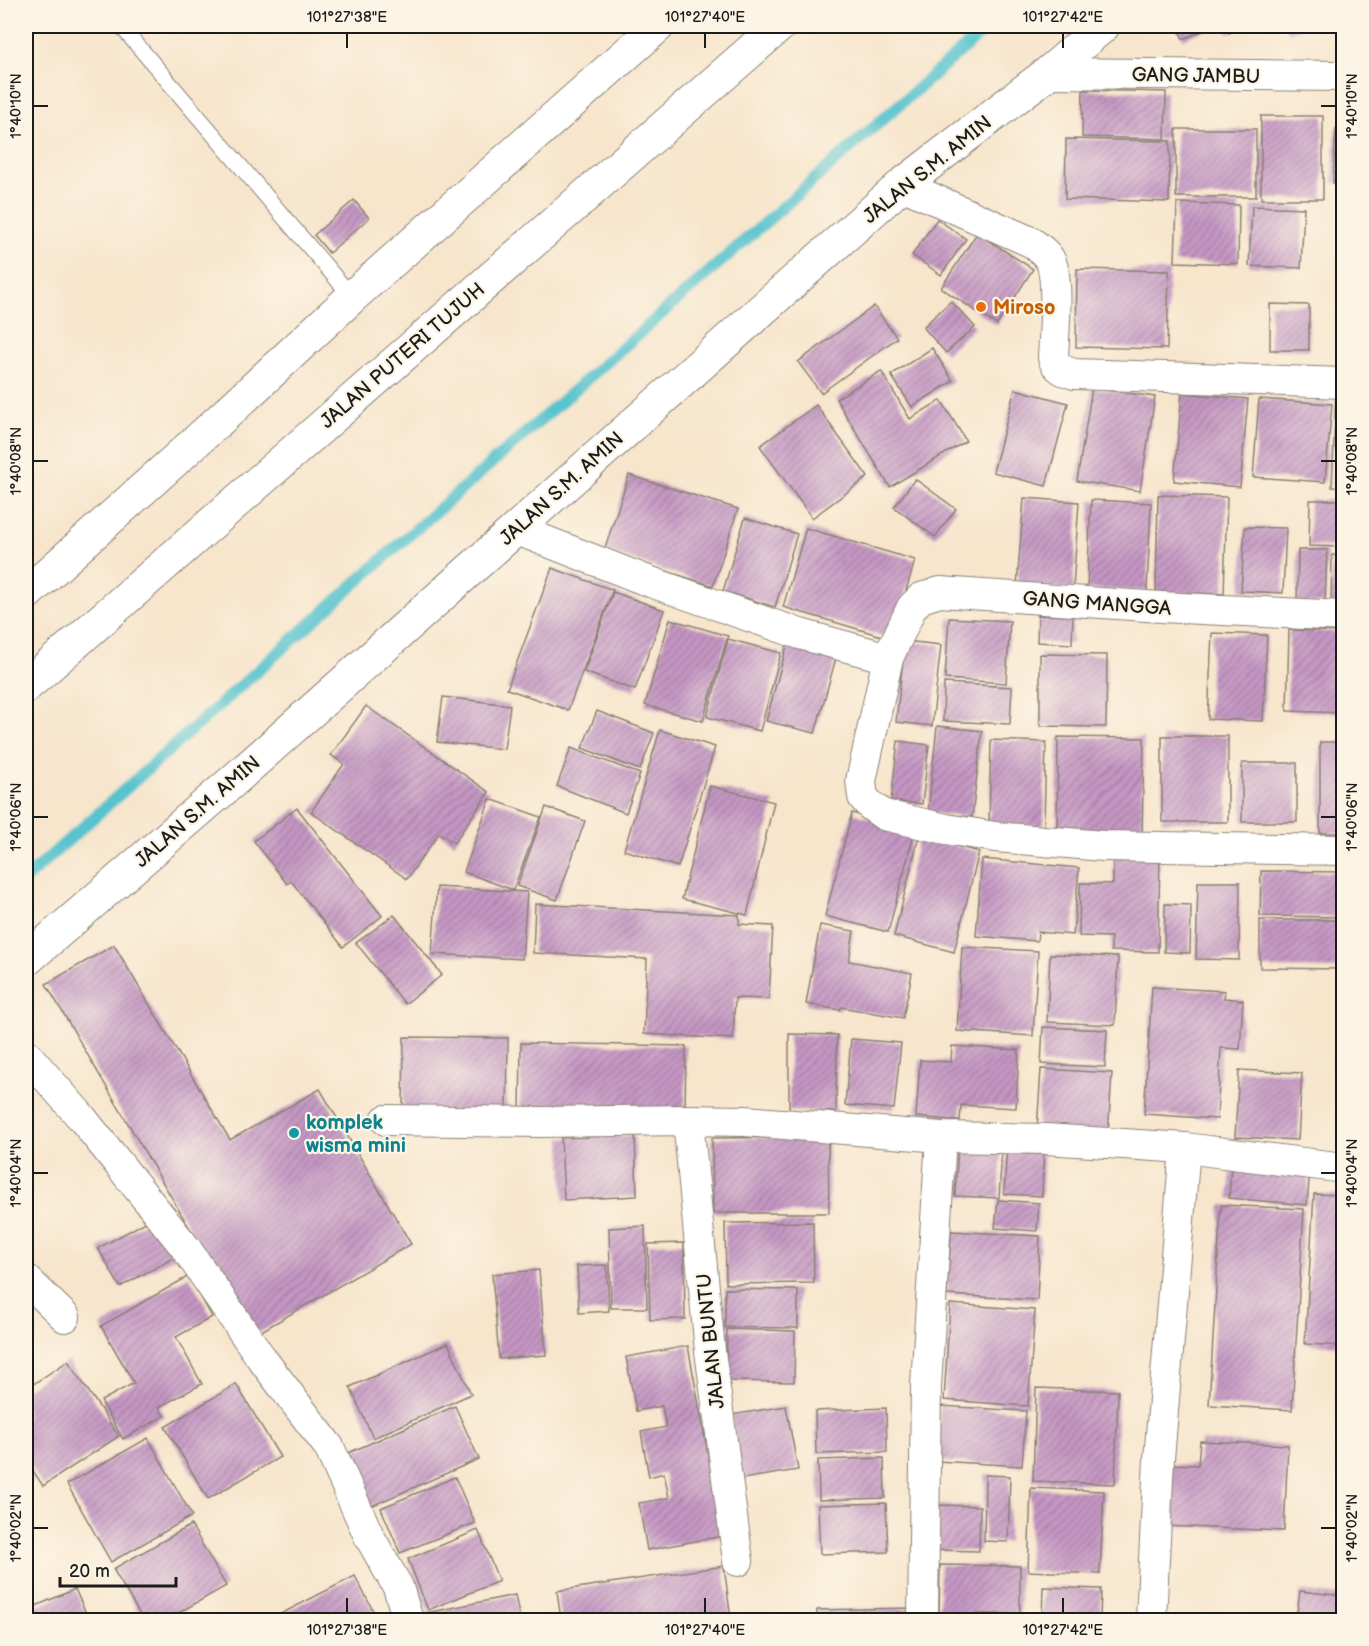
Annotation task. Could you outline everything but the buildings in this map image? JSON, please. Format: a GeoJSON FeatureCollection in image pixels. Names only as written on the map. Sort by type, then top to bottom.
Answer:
{"type":"FeatureCollection","features":[{"type":"Feature","properties":{"kind":"main road"},"geometry":{"type":"LineString","coordinates":[[29,583],[212,427],[352,297],[658,26]]}},
{"type":"Feature","properties":{"kind":"main road","name":"JALAN PUTERI TUJUH"},"geometry":{"type":"LineString","coordinates":[[26,686],[779,26]]}},
{"type":"Feature","properties":{"kind":"main road","name":"JALAN S.M. AMIN"},"geometry":{"type":"LineString","coordinates":[[26,960],[233,781],[902,185],[1048,73],[1103,26]]}},
{"type":"Feature","properties":{"kind":"street","name":"GANG JAMBU"},"geometry":{"type":"LineString","coordinates":[[1048,73],[1344,76]]}},
{"type":"Feature","properties":{"kind":"street"},"geometry":{"type":"LineString","coordinates":[[902,185],[1031,242],[1045,253],[1051,263],[1055,278],[1053,358],[1059,368],[1066,372],[1344,383]]}},
{"type":"Feature","properties":{"kind":"street"},"geometry":{"type":"LineString","coordinates":[[515,529],[645,580],[800,634],[888,658]]}},
{"type":"Feature","properties":{"kind":"street","name":"GANG MANGGA"},"geometry":{"type":"LineString","coordinates":[[1344,616],[1161,607],[940,592],[921,598],[912,607],[888,658],[861,781],[863,797],[884,815],[995,837],[1104,846],[1344,850]]}},
{"type":"Feature","properties":{"kind":"street"},"geometry":{"type":"LineString","coordinates":[[26,1054],[82,1118],[185,1247],[262,1359],[329,1446],[369,1536],[398,1587],[408,1620]]}},
{"type":"Feature","properties":{"kind":"street"},"geometry":{"type":"LineString","coordinates":[[386,1120],[745,1121],[941,1137],[1046,1139],[1185,1148],[1344,1168]]}},
{"type":"Feature","properties":{"kind":"street","name":"JALAN BUNTU"},"geometry":{"type":"LineString","coordinates":[[688,1120],[710,1351],[738,1561]]}},
{"type":"Feature","properties":{"kind":"street"},"geometry":{"type":"LineString","coordinates":[[923,1620],[926,1386],[941,1137]]}},
{"type":"Feature","properties":{"kind":"street"},"geometry":{"type":"LineString","coordinates":[[1151,1620],[1159,1459],[1185,1148]]}},
{"type":"Feature","properties":{"kind":"street"},"geometry":{"type":"LineString","coordinates":[[26,1279],[65,1317]]}},
{"type":"Feature","properties":{"kind":"lane"},"geometry":{"type":"LineString","coordinates":[[120,26],[352,297]]}},
{"type":"Feature","properties":{"kind":"waterway"},"geometry":{"type":"LineString","coordinates":[[26,878],[405,539],[989,26]]}},
{"type":"Feature","properties":{"kind":"place","name":"Miroso"},"geometry":{"type":"Point","coordinates":[981,307]}},
{"type":"Feature","properties":{"kind":"place","name":"komplek wisma mini"},"geometry":{"type":"Point","coordinates":[294,1133]}}]}
